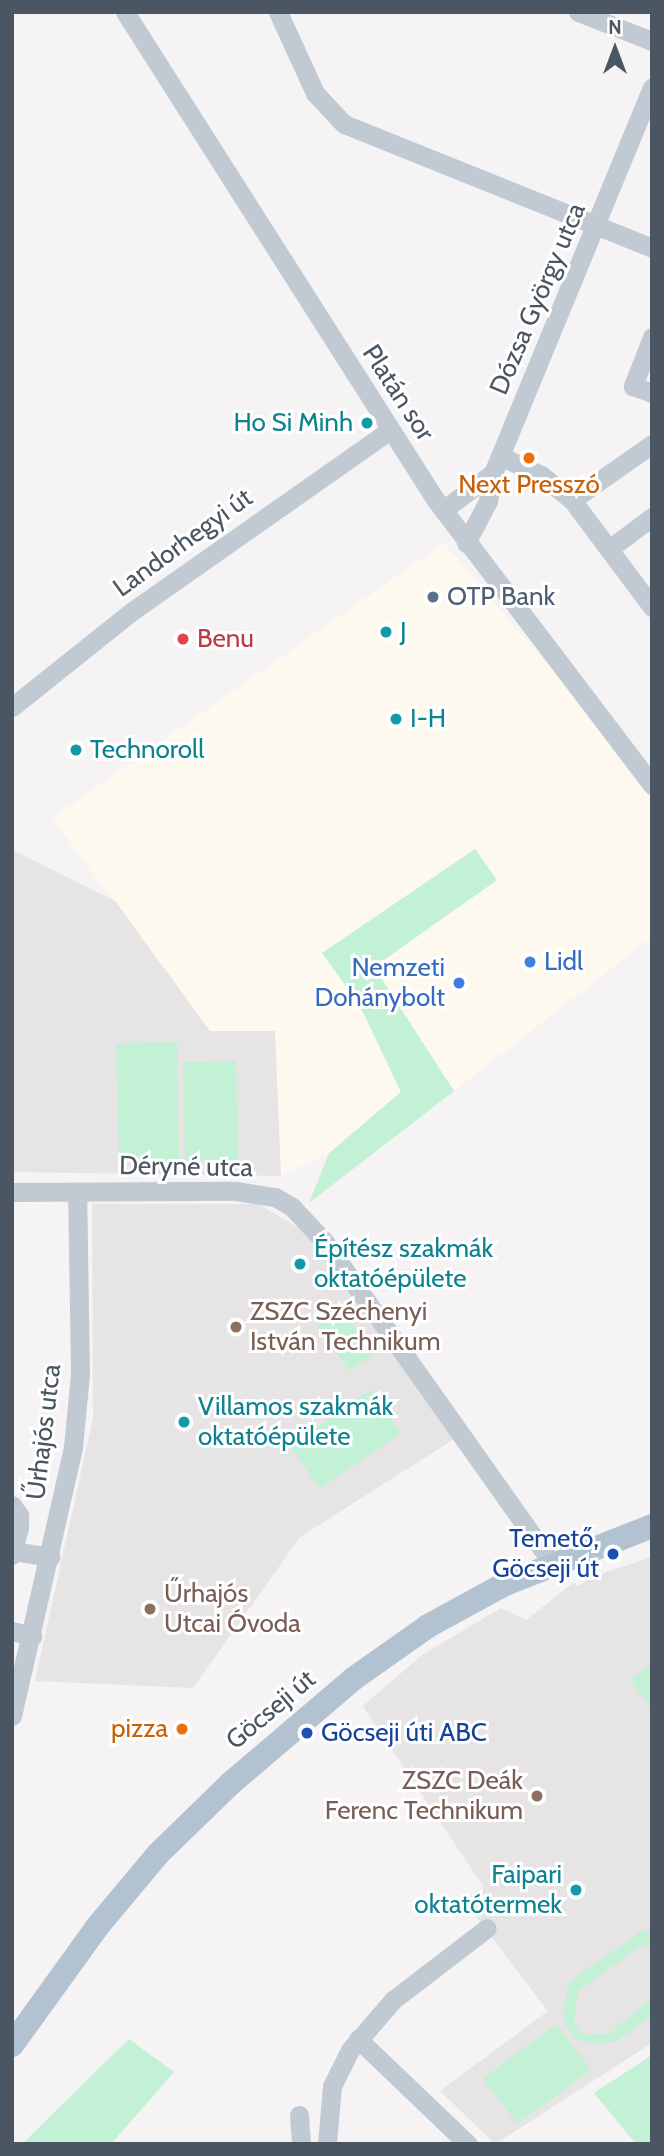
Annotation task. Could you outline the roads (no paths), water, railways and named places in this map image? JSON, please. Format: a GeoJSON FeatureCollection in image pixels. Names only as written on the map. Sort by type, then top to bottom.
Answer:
{"type":"FeatureCollection","features":[{"type":"Feature","properties":{"kind":"main road","name":"Göcseji út"},"geometry":{"type":"LineString","coordinates":[[12,2045],[127,1891],[231,1783],[400,1645],[474,1600],[552,1563],[652,1526]]}},
{"type":"Feature","properties":{"kind":"street","name":"Platán sor"},"geometry":{"type":"LineString","coordinates":[[125,12],[443,510],[652,785]]}},
{"type":"Feature","properties":{"kind":"street"},"geometry":{"type":"LineString","coordinates":[[278,12],[315,93],[329,111],[359,133],[597,229],[652,248]]}},
{"type":"Feature","properties":{"kind":"street"},"geometry":{"type":"LineString","coordinates":[[578,12],[652,41]]}},
{"type":"Feature","properties":{"kind":"street","name":"Dózsa György utca"},"geometry":{"type":"LineString","coordinates":[[443,510],[496,465],[597,229],[652,87]]}},
{"type":"Feature","properties":{"kind":"street"},"geometry":{"type":"LineString","coordinates":[[652,337],[633,386],[652,393]]}},
{"type":"Feature","properties":{"kind":"street","name":"Landorhegyi út"},"geometry":{"type":"LineString","coordinates":[[12,707],[131,612],[390,430]]}},
{"type":"Feature","properties":{"kind":"street"},"geometry":{"type":"LineString","coordinates":[[572,500],[652,444]]}},
{"type":"Feature","properties":{"kind":"street"},"geometry":{"type":"LineString","coordinates":[[466,542],[488,501],[496,465],[541,475],[572,500],[652,607]]}},
{"type":"Feature","properties":{"kind":"street"},"geometry":{"type":"LineString","coordinates":[[609,549],[652,517]]}},
{"type":"Feature","properties":{"kind":"street","name":"Déryné utca"},"geometry":{"type":"LineString","coordinates":[[12,1192],[246,1192],[275,1198],[292,1207],[324,1241],[552,1563]]}},
{"type":"Feature","properties":{"kind":"street","name":"Űrhajós utca"},"geometry":{"type":"LineString","coordinates":[[12,1716],[51,1557],[73,1447],[80,1374],[77,1192]]}},
{"type":"Feature","properties":{"kind":"street"},"geometry":{"type":"LineString","coordinates":[[12,1504],[19,1515],[13,1553],[51,1557]]}},
{"type":"Feature","properties":{"kind":"street"},"geometry":{"type":"LineString","coordinates":[[12,1631],[33,1636]]}},
{"type":"Feature","properties":{"kind":"street"},"geometry":{"type":"LineString","coordinates":[[327,2144],[332,2086],[358,2039],[393,2000],[487,1928]]}},
{"type":"Feature","properties":{"kind":"street"},"geometry":{"type":"LineString","coordinates":[[358,2039],[468,2144]]}},
{"type":"Feature","properties":{"kind":"street"},"geometry":{"type":"LineString","coordinates":[[299,2115],[301,2144]]}},
{"type":"Feature","properties":{"kind":"place","name":"Ho Si Minh"},"geometry":{"type":"Point","coordinates":[367,423]}},
{"type":"Feature","properties":{"kind":"place","name":"Next Presszó"},"geometry":{"type":"Point","coordinates":[529,458]}},
{"type":"Feature","properties":{"kind":"place","name":"OTP Bank"},"geometry":{"type":"Point","coordinates":[433,597]}},
{"type":"Feature","properties":{"kind":"place","name":"J"},"geometry":{"type":"Point","coordinates":[386,632]}},
{"type":"Feature","properties":{"kind":"place","name":"Benu"},"geometry":{"type":"Point","coordinates":[183,639]}},
{"type":"Feature","properties":{"kind":"place","name":"I-H"},"geometry":{"type":"Point","coordinates":[396,719]}},
{"type":"Feature","properties":{"kind":"place","name":"Technoroll"},"geometry":{"type":"Point","coordinates":[76,750]}},
{"type":"Feature","properties":{"kind":"place","name":"Lidl"},"geometry":{"type":"Point","coordinates":[530,962]}},
{"type":"Feature","properties":{"kind":"place","name":"Nemzeti Dohánybolt"},"geometry":{"type":"Point","coordinates":[459,983]}},
{"type":"Feature","properties":{"kind":"place","name":"Építész szakmák oktatóépülete"},"geometry":{"type":"Point","coordinates":[300,1264]}},
{"type":"Feature","properties":{"kind":"place","name":"ZSZC Széchenyi István Technikum"},"geometry":{"type":"Point","coordinates":[236,1327]}},
{"type":"Feature","properties":{"kind":"place","name":"Villamos szakmák oktatóépülete"},"geometry":{"type":"Point","coordinates":[184,1422]}},
{"type":"Feature","properties":{"kind":"place","name":"Temető, Göcseji út"},"geometry":{"type":"Point","coordinates":[613,1554]}},
{"type":"Feature","properties":{"kind":"place","name":"Űrhajós Utcai Óvoda"},"geometry":{"type":"Point","coordinates":[150,1609]}},
{"type":"Feature","properties":{"kind":"place","name":"pizza"},"geometry":{"type":"Point","coordinates":[182,1729]}},
{"type":"Feature","properties":{"kind":"place","name":"Göcseji úti ABC"},"geometry":{"type":"Point","coordinates":[307,1733]}},
{"type":"Feature","properties":{"kind":"place","name":"ZSZC Deák Ferenc Technikum"},"geometry":{"type":"Point","coordinates":[537,1796]}},
{"type":"Feature","properties":{"kind":"place","name":"Faipari oktatótermek"},"geometry":{"type":"Point","coordinates":[576,1890]}}]}
